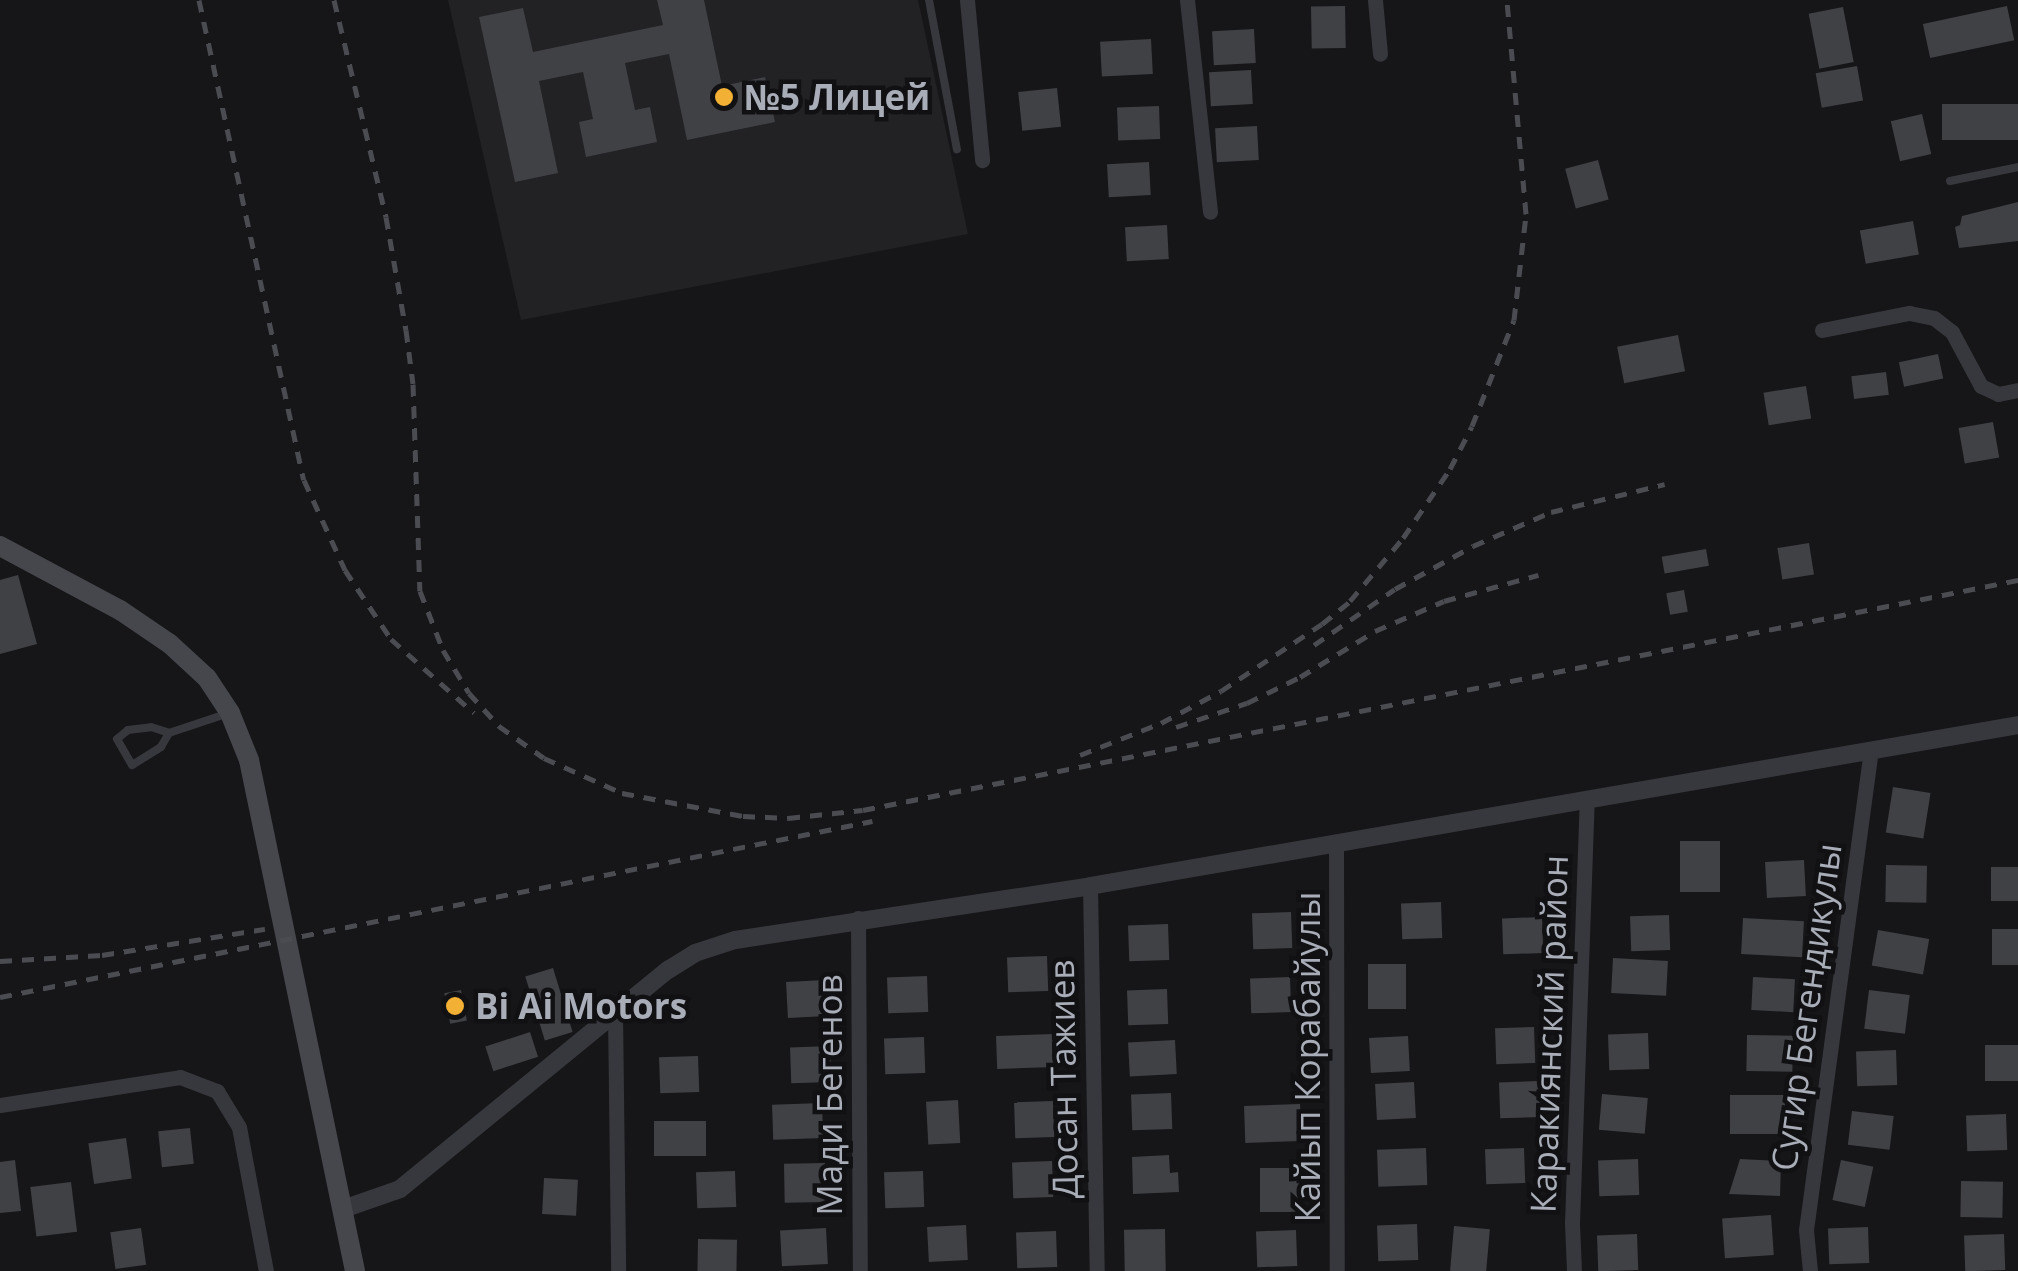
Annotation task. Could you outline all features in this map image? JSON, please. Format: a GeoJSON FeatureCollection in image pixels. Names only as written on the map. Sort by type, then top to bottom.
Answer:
{"type":"FeatureCollection","features":[{"type":"Feature","properties":{"kind":"main road"},"geometry":{"type":"LineString","coordinates":[[0,546],[120,610],[170,644],[206,678],[230,713],[249,760],[355,1271]]}},
{"type":"Feature","properties":{"kind":"street"},"geometry":{"type":"LineString","coordinates":[[968,0],[982,160]]}},
{"type":"Feature","properties":{"kind":"street"},"geometry":{"type":"LineString","coordinates":[[1187,0],[1210,212]]}},
{"type":"Feature","properties":{"kind":"street"},"geometry":{"type":"LineString","coordinates":[[1374,0],[1380,54]]}},
{"type":"Feature","properties":{"kind":"street"},"geometry":{"type":"LineString","coordinates":[[1822,330],[1909,313],[1934,318],[1952,332],[1980,386],[1998,394],[2018,390]]}},
{"type":"Feature","properties":{"kind":"street"},"geometry":{"type":"LineString","coordinates":[[343,1210],[400,1189],[615,1012],[695,953],[735,940],[858,918],[1090,886],[2018,725]]}},
{"type":"Feature","properties":{"kind":"street","name":"Сугир Бегендикулы"},"geometry":{"type":"LineString","coordinates":[[1810,1271],[1806,1230],[1871,750]]}},
{"type":"Feature","properties":{"kind":"street","name":"Каракиянский район"},"geometry":{"type":"LineString","coordinates":[[1574,1271],[1572,1223],[1588,799]]}},
{"type":"Feature","properties":{"kind":"street","name":"Кайып Корабайулы"},"geometry":{"type":"LineString","coordinates":[[1336,843],[1337,1271]]}},
{"type":"Feature","properties":{"kind":"street","name":"Досан Тажиев"},"geometry":{"type":"LineString","coordinates":[[1090,886],[1097,1271]]}},
{"type":"Feature","properties":{"kind":"street","name":"Мади Бегенов"},"geometry":{"type":"LineString","coordinates":[[858,918],[860,1271]]}},
{"type":"Feature","properties":{"kind":"street"},"geometry":{"type":"LineString","coordinates":[[615,1012],[618,1271]]}},
{"type":"Feature","properties":{"kind":"street"},"geometry":{"type":"LineString","coordinates":[[0,1104],[180,1077],[218,1091],[239,1127],[266,1271]]}},
{"type":"Feature","properties":{"kind":"lane"},"geometry":{"type":"LineString","coordinates":[[930,0],[957,149]]}},
{"type":"Feature","properties":{"kind":"lane"},"geometry":{"type":"LineString","coordinates":[[1950,181],[2018,168]]}},
{"type":"Feature","properties":{"kind":"lane"},"geometry":{"type":"LineString","coordinates":[[169,733],[161,747],[132,764],[117,739],[120,732],[140,728],[169,733],[230,713]]}},
{"type":"Feature","properties":{"kind":"shaded area"},"geometry":{"type":"Polygon","coordinates":[[[448,0],[918,0],[968,234],[521,320],[448,0]]]}},
{"type":"Feature","properties":{"kind":"building","name":"№5 Лицей"},"geometry":{"type":"Polygon","coordinates":[[[657,0],[704,0],[722,86],[765,77],[775,122],[687,140],[669,54],[625,63],[635,110],[650,107],[657,142],[586,157],[579,122],[593,119],[583,72],[539,81],[558,173],[515,182],[479,17],[523,8],[533,52],[663,25],[657,0]]]}},
{"type":"Feature","properties":{"kind":"building"},"geometry":{"type":"Polygon","coordinates":[[[1345,6],[1346,48],[1312,49],[1311,7],[1345,6]]]}},
{"type":"Feature","properties":{"kind":"building"},"geometry":{"type":"Polygon","coordinates":[[[2007,6],[2014,40],[1930,58],[1923,24],[2007,6]]]}},
{"type":"Feature","properties":{"kind":"building"},"geometry":{"type":"Polygon","coordinates":[[[1843,7],[1854,62],[1819,69],[1809,14],[1843,7]]]}},
{"type":"Feature","properties":{"kind":"building"},"geometry":{"type":"Polygon","coordinates":[[[1254,29],[1256,63],[1214,65],[1212,31],[1254,29]]]}},
{"type":"Feature","properties":{"kind":"building"},"geometry":{"type":"Polygon","coordinates":[[[1151,39],[1153,74],[1102,77],[1100,42],[1151,39]]]}},
{"type":"Feature","properties":{"kind":"building"},"geometry":{"type":"Polygon","coordinates":[[[1857,66],[1863,100],[1822,108],[1816,73],[1857,66]]]}},
{"type":"Feature","properties":{"kind":"building"},"geometry":{"type":"Polygon","coordinates":[[[1251,70],[1253,104],[1211,106],[1209,72],[1251,70]]]}},
{"type":"Feature","properties":{"kind":"building"},"geometry":{"type":"Polygon","coordinates":[[[1057,88],[1061,127],[1022,131],[1018,92],[1057,88]]]}},
{"type":"Feature","properties":{"kind":"building"},"geometry":{"type":"Polygon","coordinates":[[[1942,104],[2018,104],[2018,140],[1942,140],[1942,104]]]}},
{"type":"Feature","properties":{"kind":"building"},"geometry":{"type":"Polygon","coordinates":[[[1159,106],[1160,139],[1118,140],[1117,107],[1159,106]]]}},
{"type":"Feature","properties":{"kind":"building"},"geometry":{"type":"Polygon","coordinates":[[[1922,114],[1931,154],[1900,161],[1891,121],[1922,114]]]}},
{"type":"Feature","properties":{"kind":"building"},"geometry":{"type":"Polygon","coordinates":[[[1257,126],[1259,160],[1217,162],[1215,128],[1257,126]]]}},
{"type":"Feature","properties":{"kind":"building"},"geometry":{"type":"Polygon","coordinates":[[[1598,160],[1609,200],[1576,208],[1565,169],[1598,160]]]}},
{"type":"Feature","properties":{"kind":"building"},"geometry":{"type":"Polygon","coordinates":[[[1149,162],[1151,195],[1109,197],[1107,164],[1149,162]]]}},
{"type":"Feature","properties":{"kind":"building"},"geometry":{"type":"Polygon","coordinates":[[[2018,202],[2018,241],[1959,248],[1955,227],[1960,225],[1962,216],[2018,202]]]}},
{"type":"Feature","properties":{"kind":"building"},"geometry":{"type":"Polygon","coordinates":[[[1913,221],[1919,254],[1866,264],[1860,230],[1913,221]]]}},
{"type":"Feature","properties":{"kind":"building"},"geometry":{"type":"Polygon","coordinates":[[[1167,225],[1169,259],[1127,261],[1125,227],[1167,225]]]}},
{"type":"Feature","properties":{"kind":"building"},"geometry":{"type":"Polygon","coordinates":[[[1678,335],[1685,371],[1624,383],[1617,347],[1678,335]]]}},
{"type":"Feature","properties":{"kind":"building"},"geometry":{"type":"Polygon","coordinates":[[[1938,354],[1943,378],[1904,387],[1899,362],[1938,354]]]}},
{"type":"Feature","properties":{"kind":"building"},"geometry":{"type":"Polygon","coordinates":[[[1886,372],[1889,395],[1854,399],[1851,376],[1886,372]]]}},
{"type":"Feature","properties":{"kind":"building"},"geometry":{"type":"Polygon","coordinates":[[[1806,386],[1811,419],[1769,425],[1764,393],[1806,386]]]}},
{"type":"Feature","properties":{"kind":"building"},"geometry":{"type":"Polygon","coordinates":[[[1993,422],[1999,457],[1965,464],[1959,428],[1993,422]]]}},
{"type":"Feature","properties":{"kind":"building"},"geometry":{"type":"Polygon","coordinates":[[[1809,543],[1814,575],[1782,580],[1777,548],[1809,543]]]}},
{"type":"Feature","properties":{"kind":"building"},"geometry":{"type":"Polygon","coordinates":[[[1706,549],[1709,566],[1665,574],[1662,557],[1706,549]]]}},
{"type":"Feature","properties":{"kind":"building"},"geometry":{"type":"Polygon","coordinates":[[[18,575],[37,644],[0,654],[0,580],[18,575]]]}},
{"type":"Feature","properties":{"kind":"building"},"geometry":{"type":"Polygon","coordinates":[[[1684,590],[1688,612],[1670,615],[1666,593],[1684,590]]]}},
{"type":"Feature","properties":{"kind":"building"},"geometry":{"type":"Polygon","coordinates":[[[1893,787],[1931,793],[1923,838],[1886,832],[1893,787]]]}},
{"type":"Feature","properties":{"kind":"building"},"geometry":{"type":"Polygon","coordinates":[[[1680,841],[1720,841],[1720,892],[1680,892],[1680,841]]]}},
{"type":"Feature","properties":{"kind":"building"},"geometry":{"type":"Polygon","coordinates":[[[1804,860],[1806,896],[1767,898],[1765,862],[1804,860]]]}},
{"type":"Feature","properties":{"kind":"building"},"geometry":{"type":"Polygon","coordinates":[[[1886,865],[1927,866],[1926,903],[1885,902],[1886,865]]]}},
{"type":"Feature","properties":{"kind":"building"},"geometry":{"type":"Polygon","coordinates":[[[1991,867],[2018,867],[2018,901],[1991,901],[1991,867]]]}},
{"type":"Feature","properties":{"kind":"building"},"geometry":{"type":"Polygon","coordinates":[[[1441,902],[1442,938],[1402,939],[1401,903],[1441,902]]]}},
{"type":"Feature","properties":{"kind":"building"},"geometry":{"type":"Polygon","coordinates":[[[1291,912],[1292,948],[1253,949],[1252,913],[1291,912]]]}},
{"type":"Feature","properties":{"kind":"building"},"geometry":{"type":"Polygon","coordinates":[[[1669,915],[1670,950],[1631,951],[1630,916],[1669,915]]]}},
{"type":"Feature","properties":{"kind":"building"},"geometry":{"type":"Polygon","coordinates":[[[1542,917],[1543,953],[1503,954],[1502,918],[1542,917]]]}},
{"type":"Feature","properties":{"kind":"building"},"geometry":{"type":"Polygon","coordinates":[[[1743,918],[1804,921],[1802,957],[1741,954],[1743,918]]]}},
{"type":"Feature","properties":{"kind":"building"},"geometry":{"type":"Polygon","coordinates":[[[1168,924],[1169,960],[1129,961],[1128,925],[1168,924]]]}},
{"type":"Feature","properties":{"kind":"building"},"geometry":{"type":"Polygon","coordinates":[[[1992,929],[2018,929],[2018,965],[1992,965],[1992,929]]]}},
{"type":"Feature","properties":{"kind":"building"},"geometry":{"type":"Polygon","coordinates":[[[1878,930],[1929,939],[1923,974],[1872,965],[1878,930]]]}},
{"type":"Feature","properties":{"kind":"building"},"geometry":{"type":"Polygon","coordinates":[[[1047,956],[1048,991],[1008,992],[1007,957],[1047,956]]]}},
{"type":"Feature","properties":{"kind":"building"},"geometry":{"type":"Polygon","coordinates":[[[1613,958],[1668,961],[1666,996],[1611,993],[1613,958]]]}},
{"type":"Feature","properties":{"kind":"building"},"geometry":{"type":"Polygon","coordinates":[[[1368,964],[1406,964],[1406,1009],[1368,1009],[1368,964]]]}},
{"type":"Feature","properties":{"kind":"building"},"geometry":{"type":"Polygon","coordinates":[[[553,968],[573,1032],[545,1041],[525,976],[553,968]]]}},
{"type":"Feature","properties":{"kind":"building"},"geometry":{"type":"Polygon","coordinates":[[[927,976],[928,1012],[888,1013],[887,977],[927,976]]]}},
{"type":"Feature","properties":{"kind":"building"},"geometry":{"type":"Polygon","coordinates":[[[1290,977],[1291,1012],[1251,1013],[1250,978],[1290,977]]]}},
{"type":"Feature","properties":{"kind":"building"},"geometry":{"type":"Polygon","coordinates":[[[1753,977],[1795,979],[1793,1012],[1751,1010],[1753,977]]]}},
{"type":"Feature","properties":{"kind":"building"},"geometry":{"type":"Polygon","coordinates":[[[825,980],[827,1016],[788,1018],[786,982],[825,980]]]}},
{"type":"Feature","properties":{"kind":"building"},"geometry":{"type":"Polygon","coordinates":[[[1167,989],[1168,1024],[1128,1025],[1127,990],[1167,989]]]}},
{"type":"Feature","properties":{"kind":"building","name":"Bi Ai Motors"},"geometry":{"type":"Polygon","coordinates":[[[461,990],[467,1020],[450,1024],[444,993],[461,990]]]}},
{"type":"Feature","properties":{"kind":"building"},"geometry":{"type":"Polygon","coordinates":[[[1869,990],[1910,995],[1905,1034],[1864,1029],[1869,990]]]}},
{"type":"Feature","properties":{"kind":"building"},"geometry":{"type":"Polygon","coordinates":[[[1534,1027],[1535,1063],[1496,1064],[1495,1028],[1534,1027]]]}},
{"type":"Feature","properties":{"kind":"building"},"geometry":{"type":"Polygon","coordinates":[[[530,1032],[538,1057],[493,1071],[485,1047],[530,1032]]]}},
{"type":"Feature","properties":{"kind":"building"},"geometry":{"type":"Polygon","coordinates":[[[1648,1033],[1649,1069],[1609,1070],[1608,1034],[1648,1033]]]}},
{"type":"Feature","properties":{"kind":"building"},"geometry":{"type":"Polygon","coordinates":[[[1053,1034],[1054,1067],[997,1069],[996,1036],[1053,1034]]]}},
{"type":"Feature","properties":{"kind":"building"},"geometry":{"type":"Polygon","coordinates":[[[1747,1035],[1793,1036],[1792,1072],[1746,1071],[1747,1035]]]}},
{"type":"Feature","properties":{"kind":"building"},"geometry":{"type":"Polygon","coordinates":[[[1408,1036],[1410,1071],[1371,1073],[1369,1038],[1408,1036]]]}},
{"type":"Feature","properties":{"kind":"building"},"geometry":{"type":"Polygon","coordinates":[[[924,1037],[925,1073],[885,1074],[884,1038],[924,1037]]]}},
{"type":"Feature","properties":{"kind":"building"},"geometry":{"type":"Polygon","coordinates":[[[1175,1040],[1177,1074],[1130,1076],[1128,1042],[1175,1040]]]}},
{"type":"Feature","properties":{"kind":"building"},"geometry":{"type":"Polygon","coordinates":[[[1985,1045],[2018,1045],[2018,1081],[1985,1081],[1985,1045]]]}},
{"type":"Feature","properties":{"kind":"building"},"geometry":{"type":"Polygon","coordinates":[[[830,1046],[831,1082],[791,1083],[790,1047],[830,1046]]]}},
{"type":"Feature","properties":{"kind":"building"},"geometry":{"type":"Polygon","coordinates":[[[1896,1050],[1897,1085],[1857,1086],[1856,1051],[1896,1050]]]}},
{"type":"Feature","properties":{"kind":"building"},"geometry":{"type":"Polygon","coordinates":[[[698,1056],[699,1092],[660,1093],[659,1057],[698,1056]]]}},
{"type":"Feature","properties":{"kind":"building"},"geometry":{"type":"Polygon","coordinates":[[[1539,1081],[1540,1117],[1500,1118],[1499,1082],[1539,1081]]]}},
{"type":"Feature","properties":{"kind":"building"},"geometry":{"type":"Polygon","coordinates":[[[1414,1082],[1416,1118],[1377,1120],[1375,1084],[1414,1082]]]}},
{"type":"Feature","properties":{"kind":"building"},"geometry":{"type":"Polygon","coordinates":[[[1171,1093],[1172,1129],[1132,1130],[1131,1094],[1171,1093]]]}},
{"type":"Feature","properties":{"kind":"building"},"geometry":{"type":"Polygon","coordinates":[[[1602,1094],[1648,1098],[1645,1134],[1599,1130],[1602,1094]]]}},
{"type":"Feature","properties":{"kind":"building"},"geometry":{"type":"Polygon","coordinates":[[[1730,1095],[1785,1095],[1785,1134],[1730,1134],[1730,1095]]]}},
{"type":"Feature","properties":{"kind":"building"},"geometry":{"type":"Polygon","coordinates":[[[958,1100],[960,1143],[928,1145],[926,1102],[958,1100]]]}},
{"type":"Feature","properties":{"kind":"building"},"geometry":{"type":"Polygon","coordinates":[[[1053,1101],[1054,1137],[1015,1138],[1014,1102],[1053,1101]]]}},
{"type":"Feature","properties":{"kind":"building"},"geometry":{"type":"Polygon","coordinates":[[[822,1103],[823,1138],[773,1140],[772,1105],[822,1103]]]}},
{"type":"Feature","properties":{"kind":"building"},"geometry":{"type":"Polygon","coordinates":[[[1300,1104],[1301,1141],[1245,1143],[1244,1106],[1300,1104]]]}},
{"type":"Feature","properties":{"kind":"building"},"geometry":{"type":"Polygon","coordinates":[[[1852,1111],[1894,1116],[1890,1150],[1848,1145],[1852,1111]]]}},
{"type":"Feature","properties":{"kind":"building"},"geometry":{"type":"Polygon","coordinates":[[[2006,1114],[2007,1150],[1967,1151],[1966,1115],[2006,1114]]]}},
{"type":"Feature","properties":{"kind":"building"},"geometry":{"type":"Polygon","coordinates":[[[654,1121],[706,1121],[706,1156],[654,1156],[654,1121]]]}},
{"type":"Feature","properties":{"kind":"building"},"geometry":{"type":"Polygon","coordinates":[[[190,1128],[194,1164],[162,1167],[158,1131],[190,1128]]]}},
{"type":"Feature","properties":{"kind":"building"},"geometry":{"type":"Polygon","coordinates":[[[126,1138],[132,1179],[94,1184],[88,1143],[126,1138]]]}},
{"type":"Feature","properties":{"kind":"building"},"geometry":{"type":"Polygon","coordinates":[[[1426,1148],[1427,1185],[1378,1187],[1377,1150],[1426,1148]]]}},
{"type":"Feature","properties":{"kind":"building"},"geometry":{"type":"Polygon","coordinates":[[[1524,1148],[1525,1183],[1486,1184],[1485,1149],[1524,1148]]]}},
{"type":"Feature","properties":{"kind":"building"},"geometry":{"type":"Polygon","coordinates":[[[1169,1155],[1170,1173],[1178,1172],[1179,1192],[1133,1194],[1132,1157],[1169,1155]]]}},
{"type":"Feature","properties":{"kind":"building"},"geometry":{"type":"Polygon","coordinates":[[[1638,1159],[1639,1195],[1599,1196],[1598,1160],[1638,1159]]]}},
{"type":"Feature","properties":{"kind":"building"},"geometry":{"type":"Polygon","coordinates":[[[1740,1159],[1781,1161],[1780,1196],[1729,1194],[1740,1159]]]}},
{"type":"Feature","properties":{"kind":"building"},"geometry":{"type":"Polygon","coordinates":[[[15,1160],[21,1211],[0,1213],[0,1162],[15,1160]]]}},
{"type":"Feature","properties":{"kind":"building"},"geometry":{"type":"Polygon","coordinates":[[[1841,1160],[1873,1167],[1865,1207],[1832,1200],[1841,1160]]]}},
{"type":"Feature","properties":{"kind":"building"},"geometry":{"type":"Polygon","coordinates":[[[1052,1161],[1053,1197],[1013,1198],[1012,1162],[1052,1161]]]}},
{"type":"Feature","properties":{"kind":"building"},"geometry":{"type":"Polygon","coordinates":[[[825,1163],[826,1202],[785,1203],[784,1164],[825,1163]]]}},
{"type":"Feature","properties":{"kind":"building"},"geometry":{"type":"Polygon","coordinates":[[[1260,1168],[1299,1168],[1299,1212],[1260,1212],[1260,1168]]]}},
{"type":"Feature","properties":{"kind":"building"},"geometry":{"type":"Polygon","coordinates":[[[735,1171],[736,1207],[697,1208],[696,1172],[735,1171]]]}},
{"type":"Feature","properties":{"kind":"building"},"geometry":{"type":"Polygon","coordinates":[[[923,1171],[924,1207],[885,1208],[884,1172],[923,1171]]]}},
{"type":"Feature","properties":{"kind":"building"},"geometry":{"type":"Polygon","coordinates":[[[544,1178],[578,1180],[576,1216],[542,1214],[544,1178]]]}},
{"type":"Feature","properties":{"kind":"building"},"geometry":{"type":"Polygon","coordinates":[[[1961,1181],[2003,1182],[2002,1218],[1960,1217],[1961,1181]]]}},
{"type":"Feature","properties":{"kind":"building"},"geometry":{"type":"Polygon","coordinates":[[[71,1182],[77,1232],[36,1237],[30,1187],[71,1182]]]}},
{"type":"Feature","properties":{"kind":"building"},"geometry":{"type":"Polygon","coordinates":[[[1771,1215],[1774,1255],[1725,1258],[1722,1218],[1771,1215]]]}},
{"type":"Feature","properties":{"kind":"building"},"geometry":{"type":"Polygon","coordinates":[[[1417,1224],[1418,1260],[1378,1261],[1377,1225],[1417,1224]]]}},
{"type":"Feature","properties":{"kind":"building"},"geometry":{"type":"Polygon","coordinates":[[[966,1225],[968,1260],[929,1262],[927,1227],[966,1225]]]}},
{"type":"Feature","properties":{"kind":"building"},"geometry":{"type":"Polygon","coordinates":[[[1454,1226],[1490,1229],[1486,1271],[1450,1271],[1454,1226]]]}},
{"type":"Feature","properties":{"kind":"building"},"geometry":{"type":"Polygon","coordinates":[[[1868,1227],[1869,1263],[1829,1264],[1828,1228],[1868,1227]]]}},
{"type":"Feature","properties":{"kind":"building"},"geometry":{"type":"Polygon","coordinates":[[[141,1228],[146,1265],[115,1269],[110,1232],[141,1228]]]}},
{"type":"Feature","properties":{"kind":"building"},"geometry":{"type":"Polygon","coordinates":[[[826,1228],[828,1264],[782,1266],[780,1230],[826,1228]]]}},
{"type":"Feature","properties":{"kind":"building"},"geometry":{"type":"Polygon","coordinates":[[[1165,1229],[1166,1271],[1125,1271],[1124,1230],[1165,1229]]]}},
{"type":"Feature","properties":{"kind":"building"},"geometry":{"type":"Polygon","coordinates":[[[1296,1230],[1297,1266],[1257,1267],[1256,1231],[1296,1230]]]}},
{"type":"Feature","properties":{"kind":"building"},"geometry":{"type":"Polygon","coordinates":[[[1056,1231],[1057,1267],[1017,1268],[1016,1232],[1056,1231]]]}},
{"type":"Feature","properties":{"kind":"building"},"geometry":{"type":"Polygon","coordinates":[[[1637,1234],[1638,1270],[1598,1271],[1597,1235],[1637,1234]]]}},
{"type":"Feature","properties":{"kind":"building"},"geometry":{"type":"Polygon","coordinates":[[[2004,1234],[2005,1270],[1965,1271],[1964,1235],[2004,1234]]]}},
{"type":"Feature","properties":{"kind":"building"},"geometry":{"type":"Polygon","coordinates":[[[698,1239],[737,1240],[736,1271],[697,1271],[698,1239]]]}},
{"type":"Feature","properties":{"kind":"railway"},"geometry":{"type":"LineString","coordinates":[[199,0],[304,480],[345,570],[391,639],[474,713]]}},
{"type":"Feature","properties":{"kind":"railway"},"geometry":{"type":"LineString","coordinates":[[334,0],[386,217],[406,330],[413,384],[420,591],[443,650],[469,693],[499,726],[544,758],[622,793],[743,816],[788,818],[863,810],[2018,580]]}},
{"type":"Feature","properties":{"kind":"railway"},"geometry":{"type":"LineString","coordinates":[[1080,755],[1161,723],[1221,691],[1322,624],[1350,601],[1403,538],[1450,469],[1472,426],[1514,320],[1526,214],[1507,0]]}},
{"type":"Feature","properties":{"kind":"railway"},"geometry":{"type":"LineString","coordinates":[[1314,645],[1395,589],[1473,546],[1551,512],[1665,484]]}},
{"type":"Feature","properties":{"kind":"railway"},"geometry":{"type":"LineString","coordinates":[[1176,727],[1247,703],[1300,677],[1375,631],[1444,601],[1538,575]]}},
{"type":"Feature","properties":{"kind":"railway"},"geometry":{"type":"LineString","coordinates":[[0,997],[872,821]]}},
{"type":"Feature","properties":{"kind":"railway"},"geometry":{"type":"LineString","coordinates":[[0,961],[102,955],[265,929]]}},
{"type":"Feature","properties":{"kind":"place","name":"№5 Лицей"},"geometry":{"type":"Point","coordinates":[724,97]}},
{"type":"Feature","properties":{"kind":"place","name":"Bi Ai Motors"},"geometry":{"type":"Point","coordinates":[455,1006]}}]}
